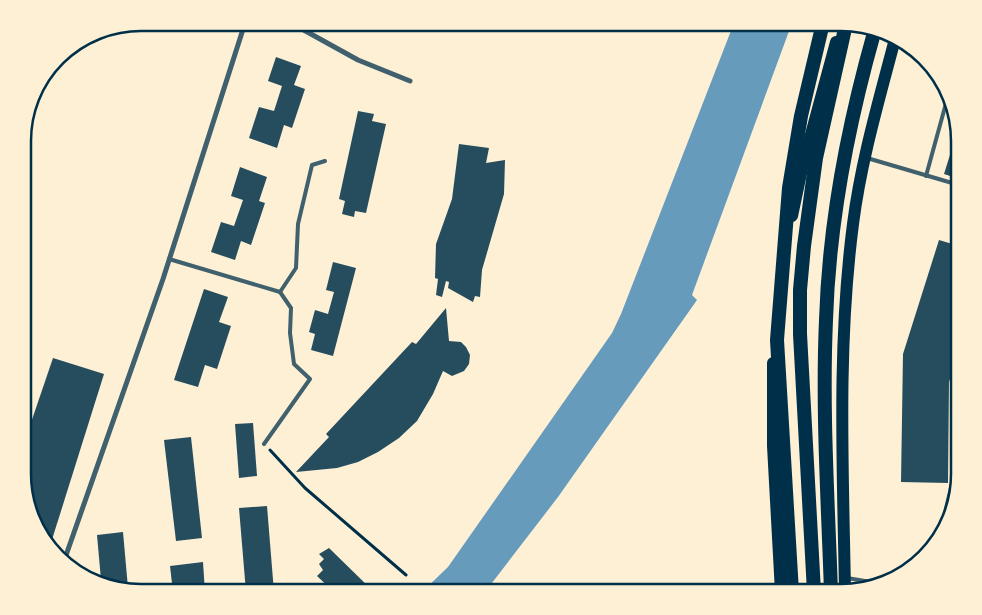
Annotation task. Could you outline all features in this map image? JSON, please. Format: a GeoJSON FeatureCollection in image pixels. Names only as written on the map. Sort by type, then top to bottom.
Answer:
{"type":"FeatureCollection","features":[{"type":"Feature","properties":{"kind":"highway"},"geometry":{"type":"LineString","coordinates":[[792,584],[777,340],[789,188],[800,116],[820,31]]}},
{"type":"Feature","properties":{"kind":"highway"},"geometry":{"type":"LineString","coordinates":[[814,584],[800,334],[800,290],[816,158],[844,31]]}},
{"type":"Feature","properties":{"kind":"highway"},"geometry":{"type":"LineString","coordinates":[[831,584],[824,429],[828,277],[847,146],[873,36]]}},
{"type":"Feature","properties":{"kind":"main road"},"geometry":{"type":"LineString","coordinates":[[781,584],[772,384],[776,328],[791,220],[803,164],[840,31]]}},
{"type":"Feature","properties":{"kind":"main road"},"geometry":{"type":"LineString","coordinates":[[844,584],[841,412],[843,329],[853,223],[865,158],[893,45]]}},
{"type":"Feature","properties":{"kind":"street"},"geometry":{"type":"LineString","coordinates":[[67,554],[169,259],[243,31]]}},
{"type":"Feature","properties":{"kind":"street"},"geometry":{"type":"LineString","coordinates":[[307,31],[358,60],[410,81]]}},
{"type":"Feature","properties":{"kind":"lane"},"geometry":{"type":"LineString","coordinates":[[926,176],[945,106]]}},
{"type":"Feature","properties":{"kind":"lane"},"geometry":{"type":"LineString","coordinates":[[865,158],[951,183]]}},
{"type":"Feature","properties":{"kind":"lane"},"geometry":{"type":"LineString","coordinates":[[280,292],[296,268],[298,224],[312,166],[325,161]]}},
{"type":"Feature","properties":{"kind":"lane"},"geometry":{"type":"LineString","coordinates":[[169,259],[280,292],[291,308],[290,333],[294,364],[310,379],[264,444]]}},
{"type":"Feature","properties":{"kind":"lane"},"geometry":{"type":"LineString","coordinates":[[844,577],[864,581]]}},
{"type":"Feature","properties":{"kind":"path"},"geometry":{"type":"LineString","coordinates":[[264,444],[305,488],[406,575]]}},
{"type":"Feature","properties":{"kind":"water"},"geometry":{"type":"Polygon","coordinates":[[[731,31],[789,31],[692,295],[697,300],[558,497],[491,584],[430,584],[448,567],[612,333],[731,31]]]}},
{"type":"Feature","properties":{"kind":"building"},"geometry":{"type":"Polygon","coordinates":[[[276,57],[301,66],[294,85],[305,89],[292,128],[284,125],[277,148],[249,138],[259,107],[274,111],[282,86],[268,81],[276,57]]]}},
{"type":"Feature","properties":{"kind":"building"},"geometry":{"type":"Polygon","coordinates":[[[358,111],[374,114],[372,121],[386,124],[366,213],[355,211],[354,217],[342,214],[345,201],[339,199],[358,111]]]}},
{"type":"Feature","properties":{"kind":"building"},"geometry":{"type":"Polygon","coordinates":[[[459,144],[489,148],[486,163],[505,160],[504,194],[482,270],[480,297],[475,296],[473,302],[448,288],[449,282],[446,281],[442,297],[436,295],[438,279],[435,278],[436,244],[452,199],[459,144]]]}},
{"type":"Feature","properties":{"kind":"building"},"geometry":{"type":"Polygon","coordinates":[[[951,152],[951,176],[944,174],[951,152]]]}},
{"type":"Feature","properties":{"kind":"building"},"geometry":{"type":"Polygon","coordinates":[[[240,167],[267,177],[259,201],[265,203],[251,245],[241,241],[235,260],[211,252],[221,222],[234,226],[243,200],[231,196],[240,167]]]}},
{"type":"Feature","properties":{"kind":"building"},"geometry":{"type":"Polygon","coordinates":[[[939,240],[951,244],[951,376],[949,382],[948,483],[901,482],[903,354],[939,240]]]}},
{"type":"Feature","properties":{"kind":"building"},"geometry":{"type":"Polygon","coordinates":[[[333,262],[356,268],[333,356],[311,350],[315,334],[309,332],[315,310],[328,314],[334,292],[326,290],[333,262]]]}},
{"type":"Feature","properties":{"kind":"building"},"geometry":{"type":"Polygon","coordinates":[[[204,289],[228,297],[219,322],[231,326],[217,369],[205,365],[198,387],[174,380],[204,289]]]}},
{"type":"Feature","properties":{"kind":"building"},"geometry":{"type":"Polygon","coordinates":[[[446,308],[449,341],[461,342],[470,355],[469,364],[464,371],[452,376],[443,371],[433,394],[417,421],[399,438],[378,452],[358,462],[337,468],[296,472],[329,437],[326,434],[412,342],[416,344],[446,308]]]}},
{"type":"Feature","properties":{"kind":"building"},"geometry":{"type":"Polygon","coordinates":[[[53,358],[104,374],[52,539],[37,509],[33,495],[31,423],[53,358]]]}},
{"type":"Feature","properties":{"kind":"building"},"geometry":{"type":"Polygon","coordinates":[[[253,423],[257,476],[239,478],[235,424],[253,423]]]}},
{"type":"Feature","properties":{"kind":"building"},"geometry":{"type":"Polygon","coordinates":[[[191,437],[202,538],[176,541],[164,440],[191,437]]]}},
{"type":"Feature","properties":{"kind":"building"},"geometry":{"type":"Polygon","coordinates":[[[267,506],[273,584],[245,584],[239,508],[267,506]]]}},
{"type":"Feature","properties":{"kind":"building"},"geometry":{"type":"Polygon","coordinates":[[[123,532],[128,583],[101,576],[97,535],[123,532]]]}},
{"type":"Feature","properties":{"kind":"building"},"geometry":{"type":"Polygon","coordinates":[[[329,548],[366,584],[326,584],[317,576],[323,570],[319,564],[324,559],[319,554],[329,548]]]}},
{"type":"Feature","properties":{"kind":"building"},"geometry":{"type":"Polygon","coordinates":[[[203,562],[204,584],[172,584],[170,566],[203,562]]]}}]}
